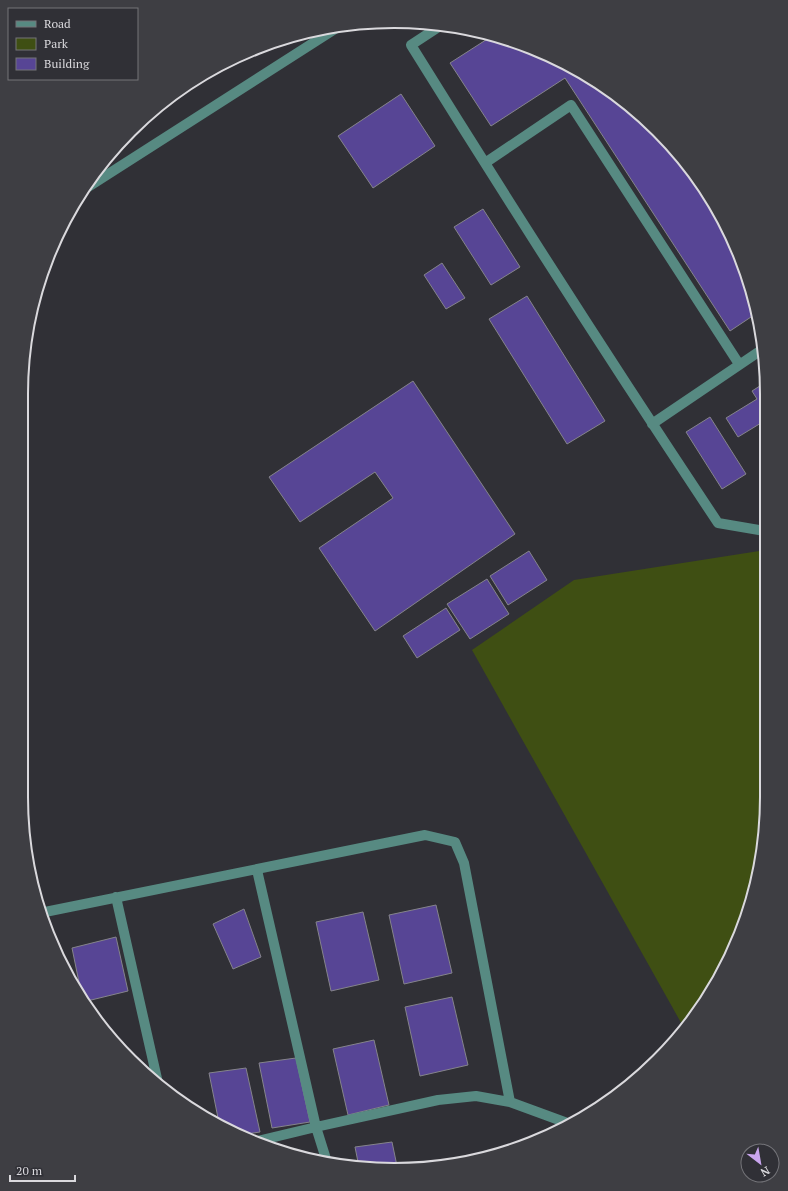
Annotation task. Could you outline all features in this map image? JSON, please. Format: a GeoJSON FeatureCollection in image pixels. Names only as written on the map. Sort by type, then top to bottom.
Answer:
{"type":"FeatureCollection","features":[{"type":"Feature","properties":{"kind":"lane"},"geometry":{"type":"LineString","coordinates":[[433,30],[411,45],[485,164],[652,424],[718,523],[760,529]]}},
{"type":"Feature","properties":{"kind":"lane"},"geometry":{"type":"LineString","coordinates":[[97,181],[326,34]]}},
{"type":"Feature","properties":{"kind":"lane"},"geometry":{"type":"LineString","coordinates":[[485,164],[571,105],[739,364]]}},
{"type":"Feature","properties":{"kind":"lane"},"geometry":{"type":"LineString","coordinates":[[652,424],[758,352]]}},
{"type":"Feature","properties":{"kind":"lane"},"geometry":{"type":"LineString","coordinates":[[46,912],[424,835],[455,842],[464,863],[510,1102]]}},
{"type":"Feature","properties":{"kind":"lane"},"geometry":{"type":"LineString","coordinates":[[257,870],[316,1127],[325,1156]]}},
{"type":"Feature","properties":{"kind":"lane"},"geometry":{"type":"LineString","coordinates":[[116,897],[156,1075]]}},
{"type":"Feature","properties":{"kind":"lane"},"geometry":{"type":"LineString","coordinates":[[265,1139],[438,1100],[476,1096],[510,1102],[563,1121]]}},
{"type":"Feature","properties":{"kind":"green space"},"geometry":{"type":"Polygon","coordinates":[[[760,551],[760,797],[757,845],[748,892],[732,937],[711,980],[681,1023],[472,650],[574,580],[760,551]]]}},
{"type":"Feature","properties":{"kind":"building"},"geometry":{"type":"Polygon","coordinates":[[[487,39],[489,40],[534,56],[577,77],[617,104],[635,119],[653,135],[684,171],[711,211],[741,276],[752,317],[730,331],[565,78],[491,126],[450,63],[487,39]]]}},
{"type":"Feature","properties":{"kind":"building"},"geometry":{"type":"Polygon","coordinates":[[[401,94],[435,146],[373,188],[338,136],[401,94]]]}},
{"type":"Feature","properties":{"kind":"building"},"geometry":{"type":"Polygon","coordinates":[[[483,209],[520,267],[491,285],[454,227],[483,209]]]}},
{"type":"Feature","properties":{"kind":"building"},"geometry":{"type":"Polygon","coordinates":[[[442,263],[465,298],[446,309],[424,275],[442,263]]]}},
{"type":"Feature","properties":{"kind":"building"},"geometry":{"type":"Polygon","coordinates":[[[527,296],[605,421],[567,444],[489,319],[527,296]]]}},
{"type":"Feature","properties":{"kind":"building"},"geometry":{"type":"Polygon","coordinates":[[[413,381],[515,534],[375,631],[319,548],[393,498],[375,472],[300,522],[269,477],[413,381]]]}},
{"type":"Feature","properties":{"kind":"building"},"geometry":{"type":"Polygon","coordinates":[[[760,386],[760,424],[738,437],[726,418],[757,399],[752,391],[760,386]]]}},
{"type":"Feature","properties":{"kind":"building"},"geometry":{"type":"Polygon","coordinates":[[[710,417],[746,474],[722,489],[686,432],[710,417]]]}},
{"type":"Feature","properties":{"kind":"building"},"geometry":{"type":"Polygon","coordinates":[[[529,551],[547,580],[508,605],[490,576],[529,551]]]}},
{"type":"Feature","properties":{"kind":"building"},"geometry":{"type":"Polygon","coordinates":[[[487,579],[509,614],[470,639],[447,604],[487,579]]]}},
{"type":"Feature","properties":{"kind":"building"},"geometry":{"type":"Polygon","coordinates":[[[446,608],[460,630],[417,658],[403,636],[446,608]]]}},
{"type":"Feature","properties":{"kind":"building"},"geometry":{"type":"Polygon","coordinates":[[[436,905],[452,973],[404,984],[389,915],[436,905]]]}},
{"type":"Feature","properties":{"kind":"building"},"geometry":{"type":"Polygon","coordinates":[[[244,909],[261,957],[233,969],[213,924],[244,909]]]}},
{"type":"Feature","properties":{"kind":"building"},"geometry":{"type":"Polygon","coordinates":[[[363,912],[379,980],[331,991],[316,922],[363,912]]]}},
{"type":"Feature","properties":{"kind":"building"},"geometry":{"type":"Polygon","coordinates":[[[116,937],[128,991],[90,1000],[79,983],[72,948],[116,937]]]}},
{"type":"Feature","properties":{"kind":"building"},"geometry":{"type":"Polygon","coordinates":[[[452,997],[468,1065],[420,1076],[405,1007],[452,997]]]}},
{"type":"Feature","properties":{"kind":"building"},"geometry":{"type":"Polygon","coordinates":[[[374,1040],[389,1105],[348,1115],[333,1049],[374,1040]]]}},
{"type":"Feature","properties":{"kind":"building"},"geometry":{"type":"Polygon","coordinates":[[[296,1058],[310,1122],[272,1128],[259,1063],[296,1058]]]}},
{"type":"Feature","properties":{"kind":"building"},"geometry":{"type":"Polygon","coordinates":[[[246,1068],[260,1132],[251,1133],[218,1118],[209,1073],[246,1068]]]}},
{"type":"Feature","properties":{"kind":"building"},"geometry":{"type":"Polygon","coordinates":[[[392,1142],[396,1163],[358,1161],[355,1147],[392,1142]]]}}]}
